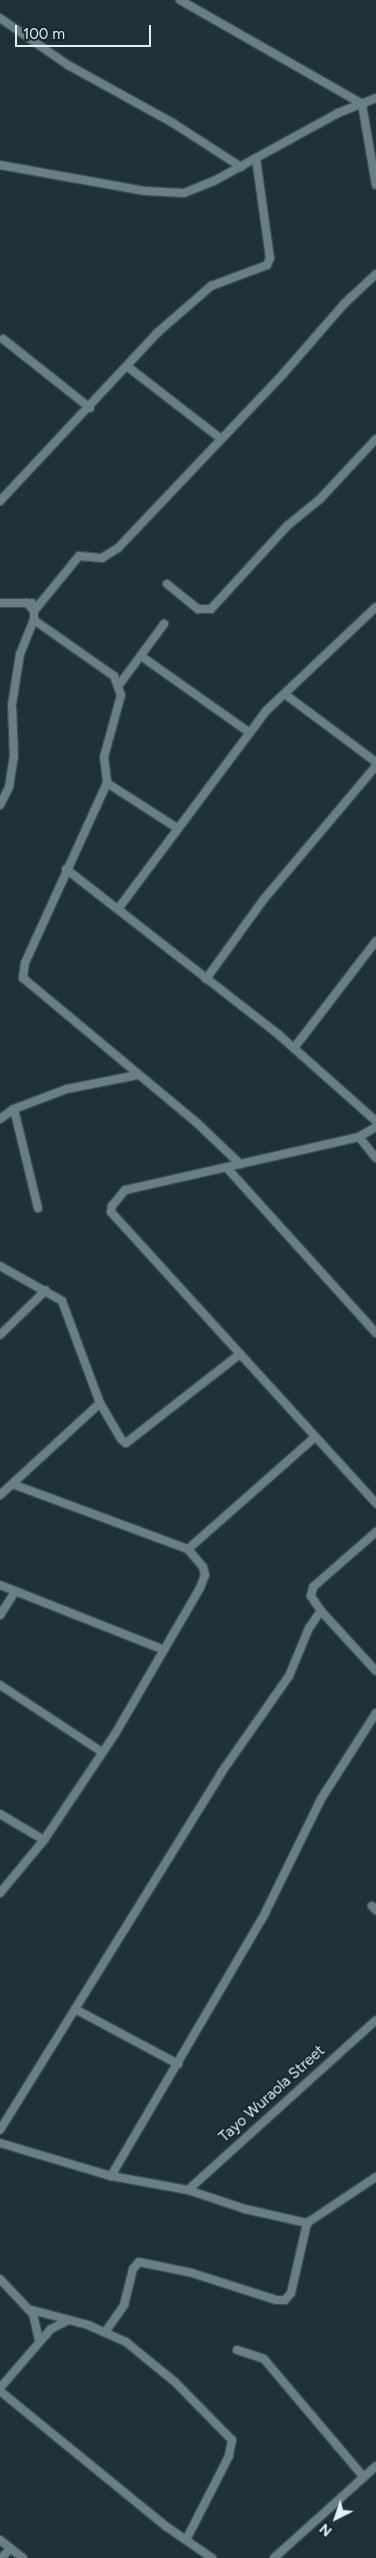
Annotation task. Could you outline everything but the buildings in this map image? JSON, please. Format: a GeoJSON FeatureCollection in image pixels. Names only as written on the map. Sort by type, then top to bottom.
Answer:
{"type":"FeatureCollection","features":[{"type":"Feature","properties":{"kind":"street"},"geometry":{"type":"LineString","coordinates":[[180,0],[362,104]]}},
{"type":"Feature","properties":{"kind":"street"},"geometry":{"type":"LineString","coordinates":[[0,18],[68,64],[173,123],[241,167]]}},
{"type":"Feature","properties":{"kind":"street"},"geometry":{"type":"LineString","coordinates":[[0,165],[163,194],[184,193],[241,167],[338,113],[376,98]]}},
{"type":"Feature","properties":{"kind":"street"},"geometry":{"type":"LineString","coordinates":[[362,104],[376,185]]}},
{"type":"Feature","properties":{"kind":"street"},"geometry":{"type":"LineString","coordinates":[[0,501],[90,408],[157,332],[211,286],[269,262],[256,159]]}},
{"type":"Feature","properties":{"kind":"street"},"geometry":{"type":"LineString","coordinates":[[0,805],[9,787],[14,757],[11,711],[20,654],[34,620],[34,611],[80,555],[102,558],[118,548],[283,374],[345,303],[376,274]]}},
{"type":"Feature","properties":{"kind":"street"},"geometry":{"type":"LineString","coordinates":[[3,339],[90,408]]}},
{"type":"Feature","properties":{"kind":"street"},"geometry":{"type":"LineString","coordinates":[[128,366],[221,438]]}},
{"type":"Feature","properties":{"kind":"street"},"geometry":{"type":"LineString","coordinates":[[167,584],[198,609],[211,609],[287,526],[320,499],[376,438]]}},
{"type":"Feature","properties":{"kind":"street"},"geometry":{"type":"LineString","coordinates":[[0,603],[39,604]]}},
{"type":"Feature","properties":{"kind":"street"},"geometry":{"type":"LineString","coordinates":[[27,603],[34,611]]}},
{"type":"Feature","properties":{"kind":"street"},"geometry":{"type":"LineString","coordinates":[[118,909],[266,711],[286,695],[376,606]]}},
{"type":"Feature","properties":{"kind":"street"},"geometry":{"type":"LineString","coordinates":[[34,620],[114,676],[119,685],[121,695],[104,757],[107,783],[66,869],[25,963],[24,978],[138,1075],[197,1122],[240,1164]]}},
{"type":"Feature","properties":{"kind":"street"},"geometry":{"type":"LineString","coordinates":[[119,685],[164,624]]}},
{"type":"Feature","properties":{"kind":"street"},"geometry":{"type":"LineString","coordinates":[[141,656],[250,733]]}},
{"type":"Feature","properties":{"kind":"street"},"geometry":{"type":"LineString","coordinates":[[286,695],[376,762]]}},
{"type":"Feature","properties":{"kind":"street"},"geometry":{"type":"LineString","coordinates":[[206,979],[264,899],[376,766]]}},
{"type":"Feature","properties":{"kind":"street"},"geometry":{"type":"LineString","coordinates":[[107,783],[177,828]]}},
{"type":"Feature","properties":{"kind":"street"},"geometry":{"type":"LineString","coordinates":[[66,869],[294,1048],[376,1121]]}},
{"type":"Feature","properties":{"kind":"street"},"geometry":{"type":"LineString","coordinates":[[294,1048],[376,941]]}},
{"type":"Feature","properties":{"kind":"street"},"geometry":{"type":"LineString","coordinates":[[0,1119],[14,1109],[68,1089],[138,1075]]}},
{"type":"Feature","properties":{"kind":"street"},"geometry":{"type":"LineString","coordinates":[[14,1109],[38,1208]]}},
{"type":"Feature","properties":{"kind":"street"},"geometry":{"type":"LineString","coordinates":[[376,1127],[359,1137],[126,1190],[112,1206],[111,1212],[314,1438],[376,1503]]}},
{"type":"Feature","properties":{"kind":"street"},"geometry":{"type":"LineString","coordinates":[[359,1137],[376,1158]]}},
{"type":"Feature","properties":{"kind":"street"},"geometry":{"type":"LineString","coordinates":[[227,1168],[376,1334]]}},
{"type":"Feature","properties":{"kind":"street"},"geometry":{"type":"LineString","coordinates":[[0,1266],[46,1290],[62,1301],[100,1403],[121,1438],[126,1442],[240,1354]]}},
{"type":"Feature","properties":{"kind":"street"},"geometry":{"type":"LineString","coordinates":[[0,1336],[46,1290]]}},
{"type":"Feature","properties":{"kind":"street"},"geometry":{"type":"LineString","coordinates":[[0,1495],[100,1403]]}},
{"type":"Feature","properties":{"kind":"street"},"geometry":{"type":"LineString","coordinates":[[188,1549],[314,1438]]}},
{"type":"Feature","properties":{"kind":"street"},"geometry":{"type":"LineString","coordinates":[[0,1893],[44,1840],[102,1752],[204,1580],[203,1568],[188,1549],[14,1484]]}},
{"type":"Feature","properties":{"kind":"street"},"geometry":{"type":"LineString","coordinates":[[376,1532],[312,1586],[311,1596],[320,1610],[376,1670]]}},
{"type":"Feature","properties":{"kind":"street"},"geometry":{"type":"LineString","coordinates":[[0,1585],[164,1650]]}},
{"type":"Feature","properties":{"kind":"street"},"geometry":{"type":"LineString","coordinates":[[0,1615],[15,1592]]}},
{"type":"Feature","properties":{"kind":"street"},"geometry":{"type":"LineString","coordinates":[[0,2130],[221,1773],[289,1676],[309,1628],[320,1610]]}},
{"type":"Feature","properties":{"kind":"street"},"geometry":{"type":"LineString","coordinates":[[0,1685],[102,1752]]}},
{"type":"Feature","properties":{"kind":"street"},"geometry":{"type":"LineString","coordinates":[[111,2176],[265,1913],[321,1799],[376,1713]]}},
{"type":"Feature","properties":{"kind":"street"},"geometry":{"type":"LineString","coordinates":[[0,1814],[44,1840]]}},
{"type":"Feature","properties":{"kind":"street"},"geometry":{"type":"LineString","coordinates":[[75,2009],[178,2064]]}},
{"type":"Feature","properties":{"kind":"street","name":"Tayo Wuraola Street"},"geometry":{"type":"LineString","coordinates":[[188,2190],[376,2020]]}},
{"type":"Feature","properties":{"kind":"street"},"geometry":{"type":"LineString","coordinates":[[0,2143],[111,2176],[188,2190],[245,2209],[307,2223]]}},
{"type":"Feature","properties":{"kind":"street"},"geometry":{"type":"LineString","coordinates":[[106,2331],[124,2305],[133,2269],[139,2262],[192,2273],[276,2300],[285,2300],[291,2293],[307,2223],[376,2177]]}},
{"type":"Feature","properties":{"kind":"street"},"geometry":{"type":"LineString","coordinates":[[0,2279],[28,2309],[36,2321],[39,2341]]}},
{"type":"Feature","properties":{"kind":"street"},"geometry":{"type":"LineString","coordinates":[[28,2309],[106,2331],[126,2342],[162,2371],[232,2440],[229,2456],[186,2540]]}},
{"type":"Feature","properties":{"kind":"street"},"geometry":{"type":"LineString","coordinates":[[69,2320],[50,2329],[0,2389],[186,2540],[212,2558]]}},
{"type":"Feature","properties":{"kind":"street"},"geometry":{"type":"LineString","coordinates":[[237,2350],[264,2359],[363,2476]]}},
{"type":"Feature","properties":{"kind":"street"},"geometry":{"type":"LineString","coordinates":[[274,2558],[376,2466]]}},
{"type":"Feature","properties":{"kind":"street"},"geometry":{"type":"LineString","coordinates":[[0,2540],[23,2558]]}},
{"type":"Feature","properties":{"kind":"street"},"geometry":{"type":"LineString","coordinates":[[2,2558],[10,2548]]}}]}
